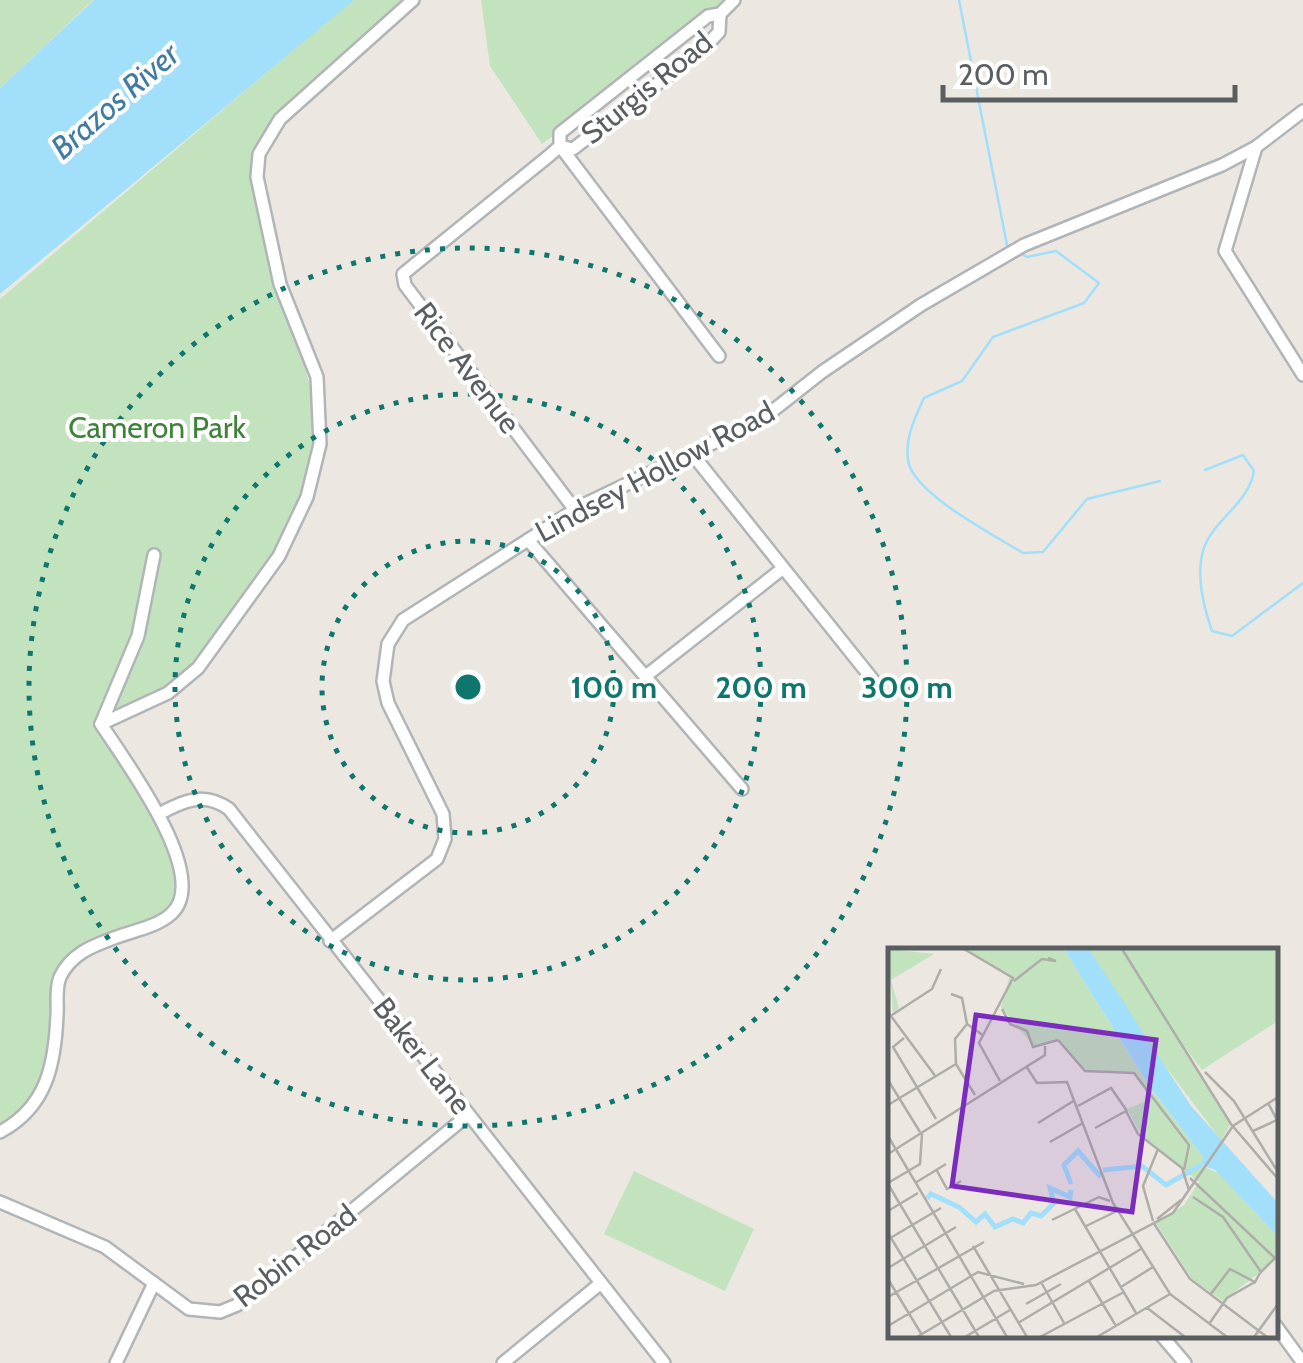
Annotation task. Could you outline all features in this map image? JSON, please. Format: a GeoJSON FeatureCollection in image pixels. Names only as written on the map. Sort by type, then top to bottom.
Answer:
{"type":"FeatureCollection","features":[{"type":"Feature","properties":{"kind":"street"},"geometry":{"type":"LineString","coordinates":[[101,724],[168,692],[198,668],[279,556],[307,496],[320,444],[317,376],[280,284],[257,178],[259,154],[280,119],[414,0]]}},
{"type":"Feature","properties":{"kind":"street","name":"Sturgis Road"},"geometry":{"type":"LineString","coordinates":[[560,146],[560,133],[708,16],[720,14],[734,0]]}},
{"type":"Feature","properties":{"kind":"street","name":"Sturgis Road"},"geometry":{"type":"LineString","coordinates":[[452,233],[560,146],[572,148],[705,47],[719,32],[720,14]]}},
{"type":"Feature","properties":{"kind":"street","name":"Lindsey Hollow Road"},"geometry":{"type":"LineString","coordinates":[[330,941],[437,859],[444,838],[440,806],[385,692],[384,657],[403,620],[575,510],[761,420],[822,372],[1024,245],[1148,198],[1256,148],[1303,111]]}},
{"type":"Feature","properties":{"kind":"street"},"geometry":{"type":"LineString","coordinates":[[560,146],[719,356]]}},
{"type":"Feature","properties":{"kind":"street"},"geometry":{"type":"LineString","coordinates":[[1256,148],[1224,252],[1303,374]]}},
{"type":"Feature","properties":{"kind":"street","name":"Rice Avenue"},"geometry":{"type":"LineString","coordinates":[[452,233],[406,269],[404,286],[575,510]]}},
{"type":"Feature","properties":{"kind":"street"},"geometry":{"type":"LineString","coordinates":[[692,455],[874,680]]}},
{"type":"Feature","properties":{"kind":"street"},"geometry":{"type":"LineString","coordinates":[[528,540],[648,675],[742,789]]}},
{"type":"Feature","properties":{"kind":"street"},"geometry":{"type":"LineString","coordinates":[[101,724],[138,636],[154,555]]}},
{"type":"Feature","properties":{"kind":"street"},"geometry":{"type":"LineString","coordinates":[[648,675],[782,569]]}},
{"type":"Feature","properties":{"kind":"street"},"geometry":{"type":"LineString","coordinates":[[0,1132],[30,1109],[50,1074],[58,984],[67,965],[89,947],[163,920],[180,903],[184,881],[158,814],[101,724]]}},
{"type":"Feature","properties":{"kind":"street","name":"Baker Lane"},"geometry":{"type":"LineString","coordinates":[[158,814],[193,798],[224,804],[664,1363]]}},
{"type":"Feature","properties":{"kind":"street","name":"Robin Road"},"geometry":{"type":"LineString","coordinates":[[0,1202],[106,1247],[199,1312],[229,1310],[468,1115]]}},
{"type":"Feature","properties":{"kind":"street"},"geometry":{"type":"LineString","coordinates":[[504,1363],[601,1283]]}},
{"type":"Feature","properties":{"kind":"street"},"geometry":{"type":"LineString","coordinates":[[116,1363],[154,1284]]}},
{"type":"Feature","properties":{"kind":"street"},"geometry":{"type":"LineString","coordinates":[[1278,1329],[1302,1363]]}},
{"type":"Feature","properties":{"kind":"street"},"geometry":{"type":"LineString","coordinates":[[1164,1338],[1185,1363]]}},
{"type":"Feature","properties":{"kind":"green space"},"geometry":{"type":"Polygon","coordinates":[[[0,0],[93,0],[0,88],[0,0]]]}},
{"type":"Feature","properties":{"kind":"green space","name":"Cameron Park"},"geometry":{"type":"Polygon","coordinates":[[[352,0],[412,0],[262,144],[267,223],[319,421],[301,511],[239,613],[181,684],[102,724],[159,814],[184,889],[163,920],[112,938],[67,965],[51,1074],[0,1130],[0,299],[352,0]]]}},
{"type":"Feature","properties":{"kind":"green space"},"geometry":{"type":"Polygon","coordinates":[[[481,0],[728,0],[720,14],[542,144],[490,66],[481,0]]]}},
{"type":"Feature","properties":{"kind":"green space"},"geometry":{"type":"Polygon","coordinates":[[[634,1171],[754,1229],[725,1291],[604,1234],[634,1171]]]}},
{"type":"Feature","properties":{"kind":"water","name":"Brazos River"},"geometry":{"type":"Polygon","coordinates":[[[94,0],[354,0],[0,294],[0,88],[94,0]]]}},
{"type":"Feature","properties":{"kind":"waterway"},"geometry":{"type":"LineString","coordinates":[[959,0],[1007,245],[1011,248]]}},
{"type":"Feature","properties":{"kind":"waterway"},"geometry":{"type":"LineString","coordinates":[[1018,252],[1027,257],[1056,251],[1099,283],[1084,303],[993,337],[962,381],[924,398],[908,444],[913,473],[938,499],[1023,553],[1043,552],[1087,499],[1160,481]]}},
{"type":"Feature","properties":{"kind":"waterway"},"geometry":{"type":"LineString","coordinates":[[1205,470],[1243,455],[1254,471],[1245,493],[1214,530],[1203,551],[1201,581],[1212,631],[1232,636],[1303,583]]}}]}
